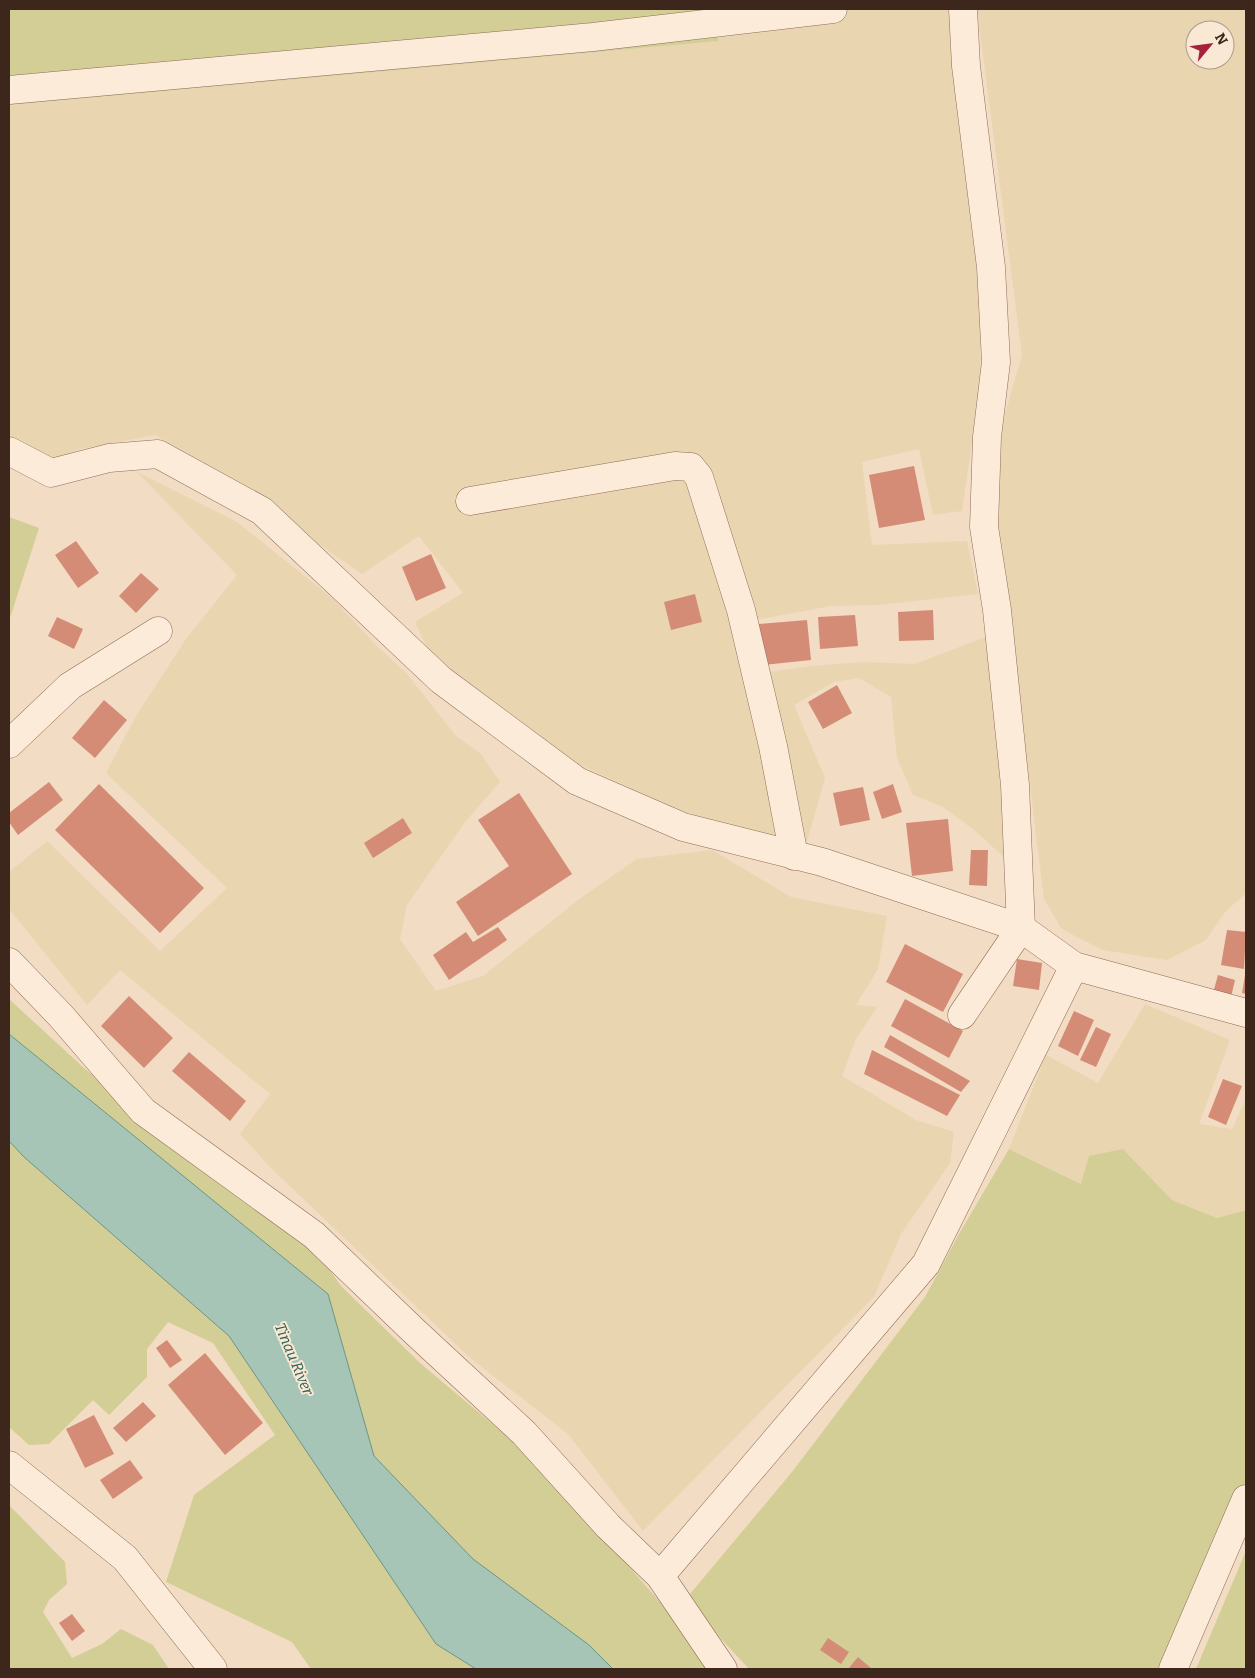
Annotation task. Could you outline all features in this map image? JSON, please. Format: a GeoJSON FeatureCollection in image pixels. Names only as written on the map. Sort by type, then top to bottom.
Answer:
{"type":"FeatureCollection","features":[{"type":"Feature","properties":{"kind":"street"},"geometry":{"type":"LineString","coordinates":[[9,90],[593,37],[833,9]]}},
{"type":"Feature","properties":{"kind":"street"},"geometry":{"type":"LineString","coordinates":[[962,1015],[1021,928],[1015,785],[997,610],[984,527],[987,437],[996,362],[991,266],[966,66],[963,9]]}},
{"type":"Feature","properties":{"kind":"street"},"geometry":{"type":"LineString","coordinates":[[9,451],[51,473],[109,458],[158,454],[262,512],[441,680],[577,781],[683,827],[822,862],[1021,928],[1074,966],[1246,1013]]}},
{"type":"Feature","properties":{"kind":"street"},"geometry":{"type":"LineString","coordinates":[[470,501],[675,466],[691,467],[699,477],[742,610],[773,746],[794,856]]}},
{"type":"Feature","properties":{"kind":"street"},"geometry":{"type":"LineString","coordinates":[[9,744],[70,686],[158,631]]}},
{"type":"Feature","properties":{"kind":"street"},"geometry":{"type":"LineString","coordinates":[[9,962],[61,1016],[143,1111],[314,1235],[414,1332],[524,1433],[608,1526],[660,1576],[723,1669]]}},
{"type":"Feature","properties":{"kind":"street"},"geometry":{"type":"LineString","coordinates":[[660,1576],[926,1264],[1074,966]]}},
{"type":"Feature","properties":{"kind":"street"},"geometry":{"type":"LineString","coordinates":[[9,1464],[126,1558],[214,1669]]}},
{"type":"Feature","properties":{"kind":"street"},"geometry":{"type":"LineString","coordinates":[[1173,1669],[1246,1499]]}},
{"type":"Feature","properties":{"kind":"shaded area"},"geometry":{"type":"Polygon","coordinates":[[[9,9],[717,9],[718,41],[9,105],[9,9]]]}},
{"type":"Feature","properties":{"kind":"shaded area"},"geometry":{"type":"Polygon","coordinates":[[[717,9],[949,9],[952,52],[978,250],[981,382],[962,511],[933,515],[919,449],[862,462],[872,545],[967,541],[978,594],[878,605],[831,606],[755,620],[761,673],[863,662],[915,664],[988,636],[1009,814],[1007,860],[974,830],[943,807],[913,795],[897,758],[891,697],[859,678],[834,682],[794,705],[825,778],[806,845],[789,846],[669,806],[542,747],[436,667],[415,622],[463,593],[419,536],[362,574],[291,525],[236,480],[155,435],[80,449],[56,459],[9,446],[9,105],[717,41],[717,9]]]}},
{"type":"Feature","properties":{"kind":"shaded area"},"geometry":{"type":"Polygon","coordinates":[[[977,9],[1246,9],[1246,893],[1225,912],[1206,940],[1167,960],[1103,950],[1061,928],[1044,899],[998,526],[1000,431],[1022,355],[977,9]]]}},
{"type":"Feature","properties":{"kind":"shaded area"},"geometry":{"type":"Polygon","coordinates":[[[137,472],[237,522],[332,598],[377,646],[407,674],[456,736],[481,754],[500,782],[465,822],[407,905],[400,939],[436,991],[483,976],[582,897],[637,859],[712,850],[791,897],[887,916],[878,969],[856,1005],[877,1007],[856,1039],[842,1076],[916,1120],[954,1132],[950,1163],[901,1234],[874,1297],[643,1531],[568,1434],[469,1357],[270,1167],[240,1134],[270,1094],[120,970],[87,1005],[9,909],[9,872],[47,841],[160,951],[227,888],[106,773],[136,716],[186,639],[237,575],[137,472]]]}},
{"type":"Feature","properties":{"kind":"shaded area"},"geometry":{"type":"Polygon","coordinates":[[[9,517],[39,528],[9,621],[9,517]]]}},
{"type":"Feature","properties":{"kind":"shaded area"},"geometry":{"type":"Polygon","coordinates":[[[9,999],[84,1068],[235,1191],[312,1245],[341,1286],[420,1363],[509,1438],[577,1507],[659,1601],[711,1669],[613,1669],[589,1645],[473,1559],[374,1456],[328,1294],[9,1034],[9,999]]]}},
{"type":"Feature","properties":{"kind":"shaded area"},"geometry":{"type":"Polygon","coordinates":[[[1145,1004],[1230,1040],[1199,1124],[1232,1129],[1246,1099],[1246,1210],[1217,1218],[1172,1200],[1123,1149],[1082,1184],[1009,1149],[1046,1055],[1098,1083],[1145,1004]]]}},
{"type":"Feature","properties":{"kind":"shaded area"},"geometry":{"type":"Polygon","coordinates":[[[9,1141],[24,1157],[229,1336],[436,1644],[476,1669],[311,1669],[292,1642],[166,1582],[194,1495],[275,1435],[213,1343],[168,1322],[147,1349],[147,1377],[109,1415],[93,1400],[49,1444],[29,1445],[9,1427],[9,1141]]]}},
{"type":"Feature","properties":{"kind":"shaded area"},"geometry":{"type":"Polygon","coordinates":[[[1009,1149],[1081,1184],[1089,1156],[1123,1149],[1172,1200],[1217,1218],[1246,1210],[1246,1519],[1168,1669],[749,1669],[685,1600],[792,1472],[925,1297],[959,1234],[1009,1149]]]}},
{"type":"Feature","properties":{"kind":"shaded area"},"geometry":{"type":"Polygon","coordinates":[[[9,1505],[65,1562],[67,1584],[49,1600],[43,1612],[72,1658],[102,1644],[121,1629],[153,1645],[169,1669],[9,1669],[9,1505]]]}},
{"type":"Feature","properties":{"kind":"shaded area"},"geometry":{"type":"Polygon","coordinates":[[[1246,1551],[1246,1669],[1196,1669],[1246,1551]]]}},
{"type":"Feature","properties":{"kind":"water","name":"Tinau River"},"geometry":{"type":"Polygon","coordinates":[[[9,1034],[328,1294],[374,1456],[473,1559],[589,1645],[613,1669],[476,1669],[436,1644],[229,1336],[24,1157],[9,1141],[9,1034]]]}},
{"type":"Feature","properties":{"kind":"building"},"geometry":{"type":"Polygon","coordinates":[[[914,466],[925,520],[879,528],[869,475],[914,466]]]}},
{"type":"Feature","properties":{"kind":"building"},"geometry":{"type":"Polygon","coordinates":[[[76,541],[99,573],[78,588],[55,555],[76,541]]]}},
{"type":"Feature","properties":{"kind":"building"},"geometry":{"type":"Polygon","coordinates":[[[431,554],[446,588],[416,601],[402,567],[431,554]]]}},
{"type":"Feature","properties":{"kind":"building"},"geometry":{"type":"Polygon","coordinates":[[[141,573],[159,589],[136,613],[119,596],[141,573]]]}},
{"type":"Feature","properties":{"kind":"building"},"geometry":{"type":"Polygon","coordinates":[[[695,594],[702,622],[671,630],[664,602],[695,594]]]}},
{"type":"Feature","properties":{"kind":"building"},"geometry":{"type":"Polygon","coordinates":[[[933,610],[934,640],[899,641],[898,612],[933,610]]]}},
{"type":"Feature","properties":{"kind":"building"},"geometry":{"type":"Polygon","coordinates":[[[855,615],[858,646],[820,649],[818,617],[855,615]]]}},
{"type":"Feature","properties":{"kind":"building"},"geometry":{"type":"Polygon","coordinates":[[[57,617],[83,629],[74,649],[48,636],[57,617]]]}},
{"type":"Feature","properties":{"kind":"building"},"geometry":{"type":"Polygon","coordinates":[[[807,620],[811,660],[763,665],[759,624],[807,620]]]}},
{"type":"Feature","properties":{"kind":"building"},"geometry":{"type":"Polygon","coordinates":[[[837,685],[852,713],[823,729],[808,702],[837,685]]]}},
{"type":"Feature","properties":{"kind":"building"},"geometry":{"type":"Polygon","coordinates":[[[104,700],[127,720],[95,758],[72,738],[104,700]]]}},
{"type":"Feature","properties":{"kind":"building"},"geometry":{"type":"Polygon","coordinates":[[[49,782],[63,800],[18,835],[9,822],[9,813],[49,782]]]}},
{"type":"Feature","properties":{"kind":"building"},"geometry":{"type":"Polygon","coordinates":[[[99,784],[204,888],[160,933],[55,830],[99,784]]]}},
{"type":"Feature","properties":{"kind":"building"},"geometry":{"type":"Polygon","coordinates":[[[893,784],[902,812],[882,819],[873,792],[893,784]]]}},
{"type":"Feature","properties":{"kind":"building"},"geometry":{"type":"Polygon","coordinates":[[[863,787],[870,820],[840,826],[833,793],[863,787]]]}},
{"type":"Feature","properties":{"kind":"building"},"geometry":{"type":"Polygon","coordinates":[[[519,793],[572,874],[478,936],[456,902],[509,866],[478,820],[519,793]]]}},
{"type":"Feature","properties":{"kind":"building"},"geometry":{"type":"Polygon","coordinates":[[[403,818],[412,833],[373,858],[364,843],[403,818]]]}},
{"type":"Feature","properties":{"kind":"building"},"geometry":{"type":"Polygon","coordinates":[[[948,819],[953,871],[912,876],[906,823],[948,819]]]}},
{"type":"Feature","properties":{"kind":"building"},"geometry":{"type":"Polygon","coordinates":[[[971,850],[988,850],[987,886],[969,885],[971,850]]]}},
{"type":"Feature","properties":{"kind":"building"},"geometry":{"type":"Polygon","coordinates":[[[498,927],[507,940],[449,980],[433,955],[466,932],[473,942],[498,927]]]}},
{"type":"Feature","properties":{"kind":"building"},"geometry":{"type":"Polygon","coordinates":[[[1227,930],[1246,932],[1244,969],[1221,965],[1227,930]]]}},
{"type":"Feature","properties":{"kind":"building"},"geometry":{"type":"Polygon","coordinates":[[[905,944],[963,974],[943,1012],[886,982],[905,944]]]}},
{"type":"Feature","properties":{"kind":"building"},"geometry":{"type":"Polygon","coordinates":[[[1017,959],[1042,963],[1039,990],[1013,986],[1017,959]]]}},
{"type":"Feature","properties":{"kind":"building"},"geometry":{"type":"Polygon","coordinates":[[[1218,975],[1235,980],[1231,997],[1213,993],[1218,975]]]}},
{"type":"Feature","properties":{"kind":"building"},"geometry":{"type":"Polygon","coordinates":[[[1246,975],[1246,994],[1242,993],[1246,975]]]}},
{"type":"Feature","properties":{"kind":"building"},"geometry":{"type":"Polygon","coordinates":[[[129,996],[173,1038],[144,1068],[101,1026],[129,996]]]}},
{"type":"Feature","properties":{"kind":"building"},"geometry":{"type":"Polygon","coordinates":[[[905,999],[963,1031],[949,1058],[891,1026],[905,999]]]}},
{"type":"Feature","properties":{"kind":"building"},"geometry":{"type":"Polygon","coordinates":[[[1074,1011],[1094,1020],[1078,1056],[1058,1046],[1074,1011]]]}},
{"type":"Feature","properties":{"kind":"building"},"geometry":{"type":"Polygon","coordinates":[[[1096,1027],[1111,1034],[1096,1067],[1080,1060],[1096,1027]]]}},
{"type":"Feature","properties":{"kind":"building"},"geometry":{"type":"Polygon","coordinates":[[[890,1035],[970,1081],[961,1092],[884,1047],[890,1035]]]}},
{"type":"Feature","properties":{"kind":"building"},"geometry":{"type":"Polygon","coordinates":[[[872,1050],[960,1095],[947,1116],[864,1074],[872,1050]]]}},
{"type":"Feature","properties":{"kind":"building"},"geometry":{"type":"Polygon","coordinates":[[[189,1052],[246,1101],[230,1121],[172,1071],[189,1052]]]}},
{"type":"Feature","properties":{"kind":"building"},"geometry":{"type":"Polygon","coordinates":[[[1223,1079],[1242,1086],[1226,1125],[1208,1117],[1223,1079]]]}},
{"type":"Feature","properties":{"kind":"building"},"geometry":{"type":"Polygon","coordinates":[[[167,1340],[182,1360],[170,1368],[156,1348],[167,1340]]]}},
{"type":"Feature","properties":{"kind":"building"},"geometry":{"type":"Polygon","coordinates":[[[205,1353],[263,1423],[225,1455],[168,1385],[205,1353]]]}},
{"type":"Feature","properties":{"kind":"building"},"geometry":{"type":"Polygon","coordinates":[[[143,1402],[156,1416],[126,1442],[113,1428],[143,1402]]]}},
{"type":"Feature","properties":{"kind":"building"},"geometry":{"type":"Polygon","coordinates":[[[94,1415],[114,1454],[85,1468],[66,1429],[94,1415]]]}},
{"type":"Feature","properties":{"kind":"building"},"geometry":{"type":"Polygon","coordinates":[[[130,1460],[143,1478],[113,1499],[100,1480],[130,1460]]]}},
{"type":"Feature","properties":{"kind":"building"},"geometry":{"type":"Polygon","coordinates":[[[72,1614],[85,1631],[72,1641],[59,1623],[72,1614]]]}},
{"type":"Feature","properties":{"kind":"building"},"geometry":{"type":"Polygon","coordinates":[[[828,1638],[849,1652],[841,1664],[820,1650],[828,1638]]]}},
{"type":"Feature","properties":{"kind":"building"},"geometry":{"type":"Polygon","coordinates":[[[858,1657],[872,1669],[848,1669],[858,1657]]]}}]}
